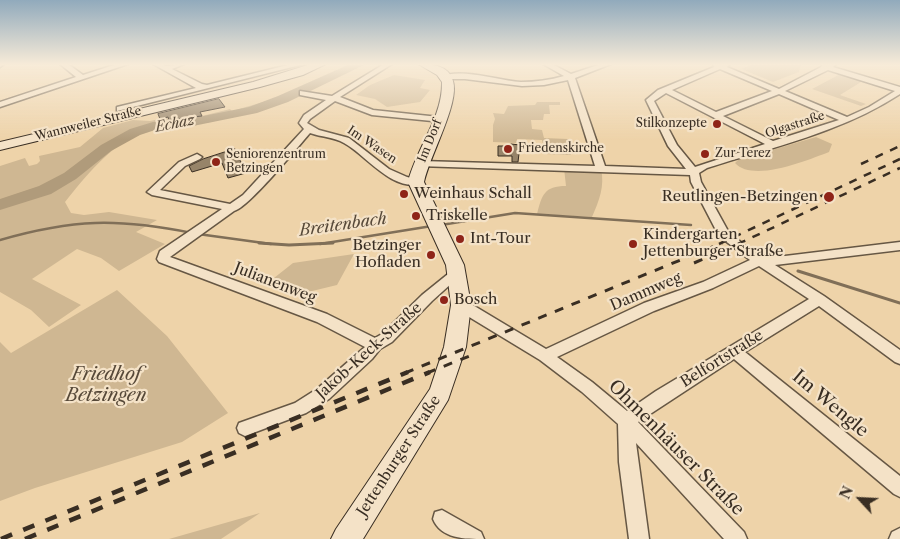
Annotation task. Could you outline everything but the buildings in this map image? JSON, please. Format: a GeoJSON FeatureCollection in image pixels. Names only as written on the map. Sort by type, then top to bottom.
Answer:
{"type":"FeatureCollection","features":[{"type":"Feature","properties":{"kind":"street"},"geometry":{"type":"LineString","coordinates":[[0,106],[49,89]]}},
{"type":"Feature","properties":{"kind":"street"},"geometry":{"type":"LineString","coordinates":[[120,109],[198,89]]}},
{"type":"Feature","properties":{"kind":"street","name":"Wannweiler Straße"},"geometry":{"type":"LineString","coordinates":[[0,146],[239,89]]}},
{"type":"Feature","properties":{"kind":"street"},"geometry":{"type":"LineString","coordinates":[[196,157],[182,164],[152,192],[234,208],[247,198],[309,129],[304,126],[304,120],[346,89]]}},
{"type":"Feature","properties":{"kind":"street","name":"Im Dorf"},"geometry":{"type":"LineString","coordinates":[[418,173],[439,120],[448,89]]}},
{"type":"Feature","properties":{"kind":"street"},"geometry":{"type":"LineString","coordinates":[[575,89],[601,169]]}},
{"type":"Feature","properties":{"kind":"street"},"geometry":{"type":"LineString","coordinates":[[776,89],[847,120]]}},
{"type":"Feature","properties":{"kind":"street"},"geometry":{"type":"LineString","coordinates":[[716,115],[784,89]]}},
{"type":"Feature","properties":{"kind":"street"},"geometry":{"type":"LineString","coordinates":[[774,145],[666,90],[652,98],[650,102],[677,152],[694,172],[696,182],[718,225],[732,241],[759,261],[820,299],[900,358]]}},
{"type":"Feature","properties":{"kind":"street","name":"Olgastraße"},"geometry":{"type":"LineString","coordinates":[[694,172],[704,166],[847,120],[872,109],[900,91]]}},
{"type":"Feature","properties":{"kind":"street"},"geometry":{"type":"LineString","coordinates":[[303,93],[333,98],[372,112],[439,120]]}},
{"type":"Feature","properties":{"kind":"street","name":"Im Wasen"},"geometry":{"type":"LineString","coordinates":[[309,129],[348,142],[372,161],[395,175],[601,169],[694,172]]}},
{"type":"Feature","properties":{"kind":"street","name":"Jettenburger Straße"},"geometry":{"type":"LineString","coordinates":[[346,539],[440,393],[452,360],[461,305],[456,265],[436,226],[418,173]]}},
{"type":"Feature","properties":{"kind":"street","name":"Julianenweg"},"geometry":{"type":"LineString","coordinates":[[234,208],[166,251],[163,256],[166,260],[322,318],[375,344]]}},
{"type":"Feature","properties":{"kind":"street"},"geometry":{"type":"LineString","coordinates":[[759,261],[785,260],[900,246]]}},
{"type":"Feature","properties":{"kind":"street","name":"Dammweg"},"geometry":{"type":"LineString","coordinates":[[545,356],[640,311],[708,285],[759,261]]}},
{"type":"Feature","properties":{"kind":"street","name":"Jakob-Keck-Straße"},"geometry":{"type":"LineString","coordinates":[[245,428],[300,408],[314,400],[355,367],[375,344],[387,338],[427,298],[457,272]]}},
{"type":"Feature","properties":{"kind":"street","name":"Belfortstraße"},"geometry":{"type":"LineString","coordinates":[[626,422],[662,396],[820,299]]}},
{"type":"Feature","properties":{"kind":"street","name":"Ohmenhäuser Straße"},"geometry":{"type":"LineString","coordinates":[[461,305],[545,356],[587,387],[626,422],[737,539]]}},
{"type":"Feature","properties":{"kind":"street","name":"Im Wengle"},"geometry":{"type":"LineString","coordinates":[[734,351],[900,488]]}},
{"type":"Feature","properties":{"kind":"street"},"geometry":{"type":"LineString","coordinates":[[626,422],[628,462],[639,539]]}},
{"type":"Feature","properties":{"kind":"street"},"geometry":{"type":"LineString","coordinates":[[442,519],[474,539]]}},
{"type":"Feature","properties":{"kind":"green space"},"geometry":{"type":"Polygon","coordinates":[[[364,89],[430,90],[420,102],[387,107],[375,99],[356,95],[364,89]]]}},
{"type":"Feature","properties":{"kind":"green space"},"geometry":{"type":"Polygon","coordinates":[[[812,89],[850,89],[840,95],[866,104],[861,106],[812,89]]]}},
{"type":"Feature","properties":{"kind":"green space"},"geometry":{"type":"Polygon","coordinates":[[[270,100],[274,101],[211,117],[196,124],[140,133],[119,145],[89,173],[65,202],[71,213],[84,215],[109,212],[157,220],[136,232],[165,244],[119,271],[101,258],[77,249],[32,279],[81,305],[49,327],[31,310],[0,292],[0,166],[25,158],[29,166],[37,164],[40,161],[39,156],[80,147],[103,128],[133,120],[150,121],[168,117],[169,120],[202,116],[230,109],[232,111],[270,100]]]}},
{"type":"Feature","properties":{"kind":"green space"},"geometry":{"type":"Polygon","coordinates":[[[537,102],[560,102],[560,105],[549,105],[550,114],[544,114],[543,120],[531,120],[532,129],[542,130],[544,138],[568,139],[571,155],[545,154],[542,140],[517,139],[517,143],[493,142],[495,119],[493,113],[504,114],[508,106],[535,105],[537,102]]]}},
{"type":"Feature","properties":{"kind":"green space"},"geometry":{"type":"Polygon","coordinates":[[[816,137],[832,144],[829,152],[795,164],[767,170],[754,171],[743,169],[735,163],[738,160],[816,137]]]}},
{"type":"Feature","properties":{"kind":"green space"},"geometry":{"type":"Polygon","coordinates":[[[564,168],[601,169],[602,187],[592,217],[537,214],[543,197],[548,190],[559,186],[566,186],[564,168]]]}},
{"type":"Feature","properties":{"kind":"green space"},"geometry":{"type":"Polygon","coordinates":[[[354,254],[337,285],[308,292],[274,278],[293,263],[354,254]]]}},
{"type":"Feature","properties":{"kind":"green space","name":"Friedhof Betzingen"},"geometry":{"type":"Polygon","coordinates":[[[117,290],[167,336],[228,413],[182,442],[35,488],[0,501],[0,342],[11,353],[117,290]]]}},
{"type":"Feature","properties":{"kind":"green space"},"geometry":{"type":"Polygon","coordinates":[[[260,513],[221,539],[169,539],[260,513]]]}},
{"type":"Feature","properties":{"kind":"waterway","name":"Echaz"},"geometry":{"type":"LineString","coordinates":[[0,205],[45,190],[70,176],[106,148],[135,132],[153,126],[193,122],[252,110],[305,89]]}},
{"type":"Feature","properties":{"kind":"waterway","name":"Breitenbach"},"geometry":{"type":"LineString","coordinates":[[441,225],[515,213],[691,225]]}},
{"type":"Feature","properties":{"kind":"waterway","name":"Breitenbach"},"geometry":{"type":"LineString","coordinates":[[0,240],[50,228],[95,223],[141,225],[192,233]]}},
{"type":"Feature","properties":{"kind":"waterway","name":"Breitenbach"},"geometry":{"type":"LineString","coordinates":[[324,243],[432,226]]}},
{"type":"Feature","properties":{"kind":"waterway","name":"Breitenbach"},"geometry":{"type":"LineString","coordinates":[[198,234],[268,244]]}},
{"type":"Feature","properties":{"kind":"waterway","name":"Breitenbach"},"geometry":{"type":"LineString","coordinates":[[259,243],[268,244]]}},
{"type":"Feature","properties":{"kind":"waterway","name":"Breitenbach"},"geometry":{"type":"LineString","coordinates":[[268,244],[324,243]]}},
{"type":"Feature","properties":{"kind":"waterway","name":"Breitenbach"},"geometry":{"type":"LineString","coordinates":[[324,243],[333,243]]}},
{"type":"Feature","properties":{"kind":"waterway","name":"Breitenbach"},"geometry":{"type":"LineString","coordinates":[[798,271],[900,303]]}},
{"type":"Feature","properties":{"kind":"railway"},"geometry":{"type":"LineString","coordinates":[[861,164],[900,146]]}},
{"type":"Feature","properties":{"kind":"railway"},"geometry":{"type":"LineString","coordinates":[[719,244],[900,159]]}},
{"type":"Feature","properties":{"kind":"railway"},"geometry":{"type":"LineString","coordinates":[[738,244],[900,168]]}},
{"type":"Feature","properties":{"kind":"railway"},"geometry":{"type":"LineString","coordinates":[[405,373],[722,243]]}},
{"type":"Feature","properties":{"kind":"railway"},"geometry":{"type":"LineString","coordinates":[[694,263],[741,243]]}},
{"type":"Feature","properties":{"kind":"railway"},"geometry":{"type":"LineString","coordinates":[[427,373],[472,355]]}},
{"type":"Feature","properties":{"kind":"railway"},"geometry":{"type":"LineString","coordinates":[[1,539],[408,372]]}},
{"type":"Feature","properties":{"kind":"railway"},"geometry":{"type":"LineString","coordinates":[[25,539],[430,372]]}},
{"type":"Feature","properties":{"kind":"place","name":"Stilkonzepte"},"geometry":{"type":"Point","coordinates":[717,124]}},
{"type":"Feature","properties":{"kind":"place","name":"Friedenskirche"},"geometry":{"type":"Point","coordinates":[508,149]}},
{"type":"Feature","properties":{"kind":"place","name":"Zur Terez"},"geometry":{"type":"Point","coordinates":[705,154]}},
{"type":"Feature","properties":{"kind":"place","name":"Seniorenzentrum Betzingen"},"geometry":{"type":"Point","coordinates":[216,162]}},
{"type":"Feature","properties":{"kind":"place","name":"Weinhaus Schall"},"geometry":{"type":"Point","coordinates":[404,194]}},
{"type":"Feature","properties":{"kind":"place","name":"Reutlingen-Betzingen"},"geometry":{"type":"Point","coordinates":[829,197]}},
{"type":"Feature","properties":{"kind":"place","name":"Triskelle"},"geometry":{"type":"Point","coordinates":[416,216]}},
{"type":"Feature","properties":{"kind":"place","name":"Int-Tour"},"geometry":{"type":"Point","coordinates":[460,239]}},
{"type":"Feature","properties":{"kind":"place","name":"Kindergarten Jettenburger Straße"},"geometry":{"type":"Point","coordinates":[633,244]}},
{"type":"Feature","properties":{"kind":"place","name":"Betzinger Hofladen"},"geometry":{"type":"Point","coordinates":[431,255]}},
{"type":"Feature","properties":{"kind":"place","name":"Bosch"},"geometry":{"type":"Point","coordinates":[444,300]}}]}
